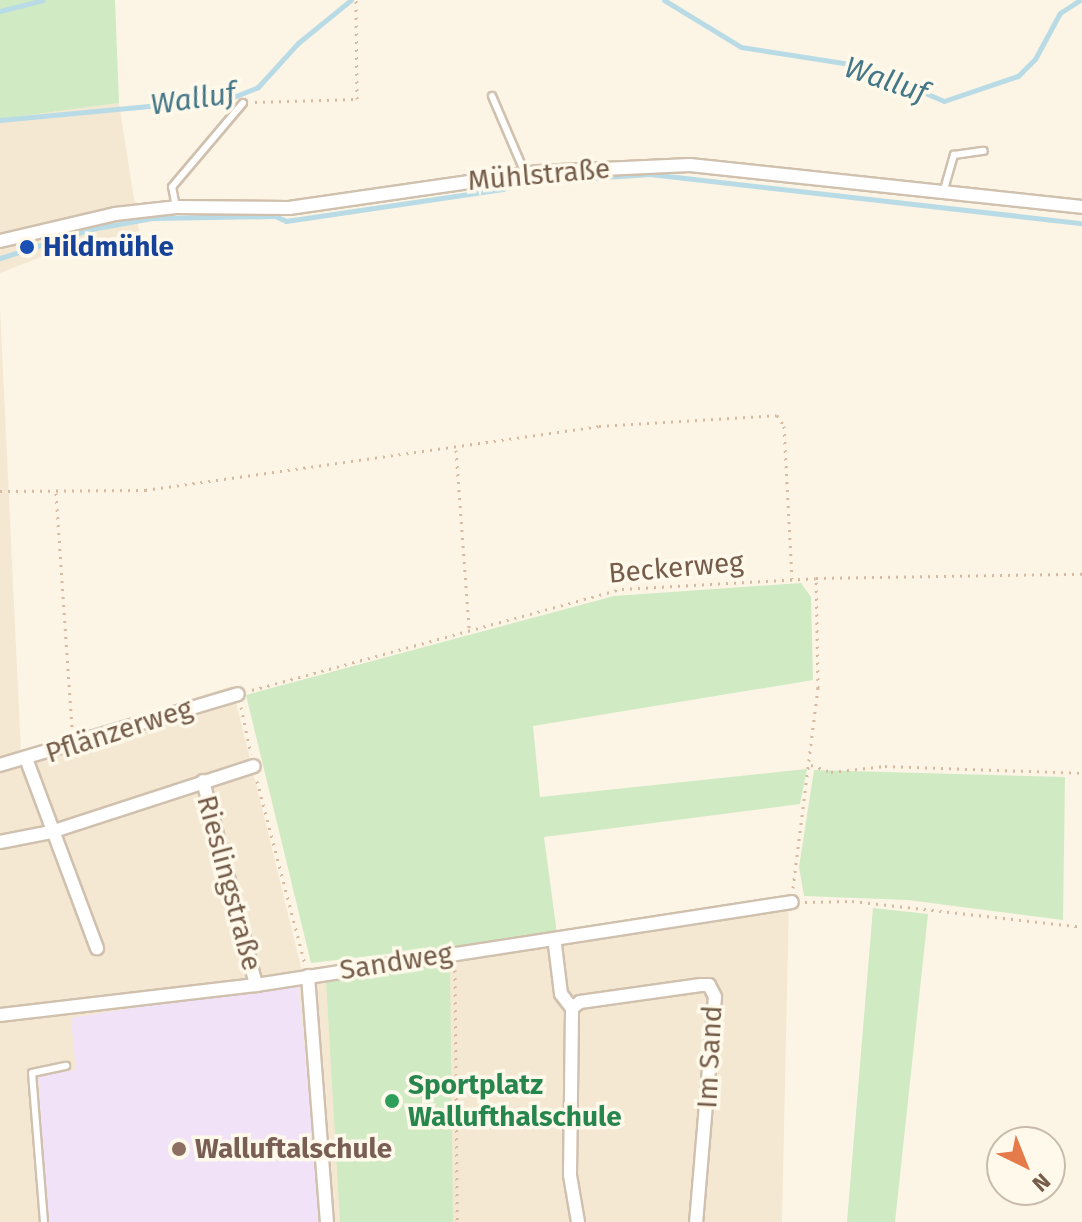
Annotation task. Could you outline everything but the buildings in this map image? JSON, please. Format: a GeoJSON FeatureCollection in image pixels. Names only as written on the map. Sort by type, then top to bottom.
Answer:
{"type":"FeatureCollection","features":[{"type":"Feature","properties":{"kind":"street","name":"Mühlstraße"},"geometry":{"type":"LineString","coordinates":[[0,241],[115,214],[176,207],[289,208],[525,173],[690,165],[1082,207]]}},
{"type":"Feature","properties":{"kind":"street","name":"Pflänzerweg"},"geometry":{"type":"LineString","coordinates":[[0,765],[27,761],[238,694]]}},
{"type":"Feature","properties":{"kind":"street"},"geometry":{"type":"LineString","coordinates":[[27,761],[51,832],[67,856],[97,948]]}},
{"type":"Feature","properties":{"kind":"street","name":"Rieslingstraße"},"geometry":{"type":"LineString","coordinates":[[0,842],[51,832],[254,766]]}},
{"type":"Feature","properties":{"kind":"street","name":"Rieslingstraße"},"geometry":{"type":"LineString","coordinates":[[203,781],[256,985]]}},
{"type":"Feature","properties":{"kind":"street","name":"Sandweg"},"geometry":{"type":"LineString","coordinates":[[0,1015],[256,985],[792,902]]}},
{"type":"Feature","properties":{"kind":"street"},"geometry":{"type":"LineString","coordinates":[[555,945],[561,994],[572,1008],[570,1175],[578,1222]]}},
{"type":"Feature","properties":{"kind":"street"},"geometry":{"type":"LineString","coordinates":[[308,976],[327,1222]]}},
{"type":"Feature","properties":{"kind":"street","name":"Im Sand"},"geometry":{"type":"LineString","coordinates":[[572,1008],[580,1002],[701,985],[714,990],[696,1222]]}},
{"type":"Feature","properties":{"kind":"lane"},"geometry":{"type":"LineString","coordinates":[[492,96],[525,173]]}},
{"type":"Feature","properties":{"kind":"lane"},"geometry":{"type":"LineString","coordinates":[[176,207],[172,187],[243,103]]}},
{"type":"Feature","properties":{"kind":"lane"},"geometry":{"type":"LineString","coordinates":[[943,193],[954,155],[984,151]]}},
{"type":"Feature","properties":{"kind":"lane"},"geometry":{"type":"LineString","coordinates":[[44,1222],[32,1073],[66,1066]]}},
{"type":"Feature","properties":{"kind":"path"},"geometry":{"type":"LineString","coordinates":[[243,103],[357,99],[356,3]]}},
{"type":"Feature","properties":{"kind":"path"},"geometry":{"type":"LineString","coordinates":[[0,491],[145,490],[456,450],[599,426],[777,415],[784,426],[792,579]]}},
{"type":"Feature","properties":{"kind":"path"},"geometry":{"type":"LineString","coordinates":[[456,450],[469,628]]}},
{"type":"Feature","properties":{"kind":"path"},"geometry":{"type":"LineString","coordinates":[[56,493],[77,744]]}},
{"type":"Feature","properties":{"kind":"path","name":"Beckerweg"},"geometry":{"type":"LineString","coordinates":[[238,694],[469,628],[622,589],[816,578],[1082,574]]}},
{"type":"Feature","properties":{"kind":"path"},"geometry":{"type":"LineString","coordinates":[[816,578],[818,688],[792,902],[852,901],[1082,927]]}},
{"type":"Feature","properties":{"kind":"path"},"geometry":{"type":"LineString","coordinates":[[238,694],[308,976]]}},
{"type":"Feature","properties":{"kind":"path"},"geometry":{"type":"LineString","coordinates":[[811,765],[831,772],[885,766],[1082,773]]}},
{"type":"Feature","properties":{"kind":"path"},"geometry":{"type":"LineString","coordinates":[[455,953],[457,1222]]}},
{"type":"Feature","properties":{"kind":"shaded area"},"geometry":{"type":"Polygon","coordinates":[[[119,103],[139,231],[56,251],[0,273],[0,119],[119,103]]]}},
{"type":"Feature","properties":{"kind":"shaded area"},"geometry":{"type":"Polygon","coordinates":[[[0,307],[21,753],[232,686],[302,971],[789,900],[782,1222],[0,1222],[0,307]]]}},
{"type":"Feature","properties":{"kind":"shaded area","name":"Walluftalschule"},"geometry":{"type":"Polygon","coordinates":[[[298,981],[322,1222],[47,1222],[38,1075],[76,1070],[71,1018],[298,981]]]}},
{"type":"Feature","properties":{"kind":"green space"},"geometry":{"type":"Polygon","coordinates":[[[0,0],[115,0],[119,103],[0,119],[0,0]]]}},
{"type":"Feature","properties":{"kind":"green space"},"geometry":{"type":"Polygon","coordinates":[[[801,583],[811,597],[813,680],[533,726],[540,797],[807,769],[800,804],[544,837],[557,934],[311,963],[246,695],[614,596],[801,583]]]}},
{"type":"Feature","properties":{"kind":"green space"},"geometry":{"type":"Polygon","coordinates":[[[814,770],[1065,777],[1063,920],[908,900],[804,896],[799,867],[814,770]]]}},
{"type":"Feature","properties":{"kind":"green space"},"geometry":{"type":"Polygon","coordinates":[[[873,908],[928,914],[895,1222],[847,1222],[873,908]]]}},
{"type":"Feature","properties":{"kind":"green space","name":"Sportplatz Wallufthalschule"},"geometry":{"type":"Polygon","coordinates":[[[450,964],[453,1222],[340,1222],[326,980],[450,964]]]}},
{"type":"Feature","properties":{"kind":"waterway","name":"Walluf"},"geometry":{"type":"LineString","coordinates":[[0,11],[43,0]]}},
{"type":"Feature","properties":{"kind":"waterway","name":"Walluf"},"geometry":{"type":"LineString","coordinates":[[0,120],[231,98],[258,87],[298,43],[351,0]]}},
{"type":"Feature","properties":{"kind":"waterway","name":"Walluf"},"geometry":{"type":"LineString","coordinates":[[664,0],[741,47],[863,66],[944,101],[1018,76],[1035,59],[1060,13],[1080,0]]}},
{"type":"Feature","properties":{"kind":"waterway"},"geometry":{"type":"LineString","coordinates":[[0,258],[91,229],[152,218],[275,216],[286,221],[503,189],[513,183],[650,174],[1082,223]]}},
{"type":"Feature","properties":{"kind":"place","name":"Hildmühle"},"geometry":{"type":"Point","coordinates":[27,247]}},
{"type":"Feature","properties":{"kind":"place","name":"Sportplatz Wallufthalschule"},"geometry":{"type":"Point","coordinates":[392,1101]}},
{"type":"Feature","properties":{"kind":"place","name":"Walluftalschule"},"geometry":{"type":"Point","coordinates":[179,1149]}}]}
